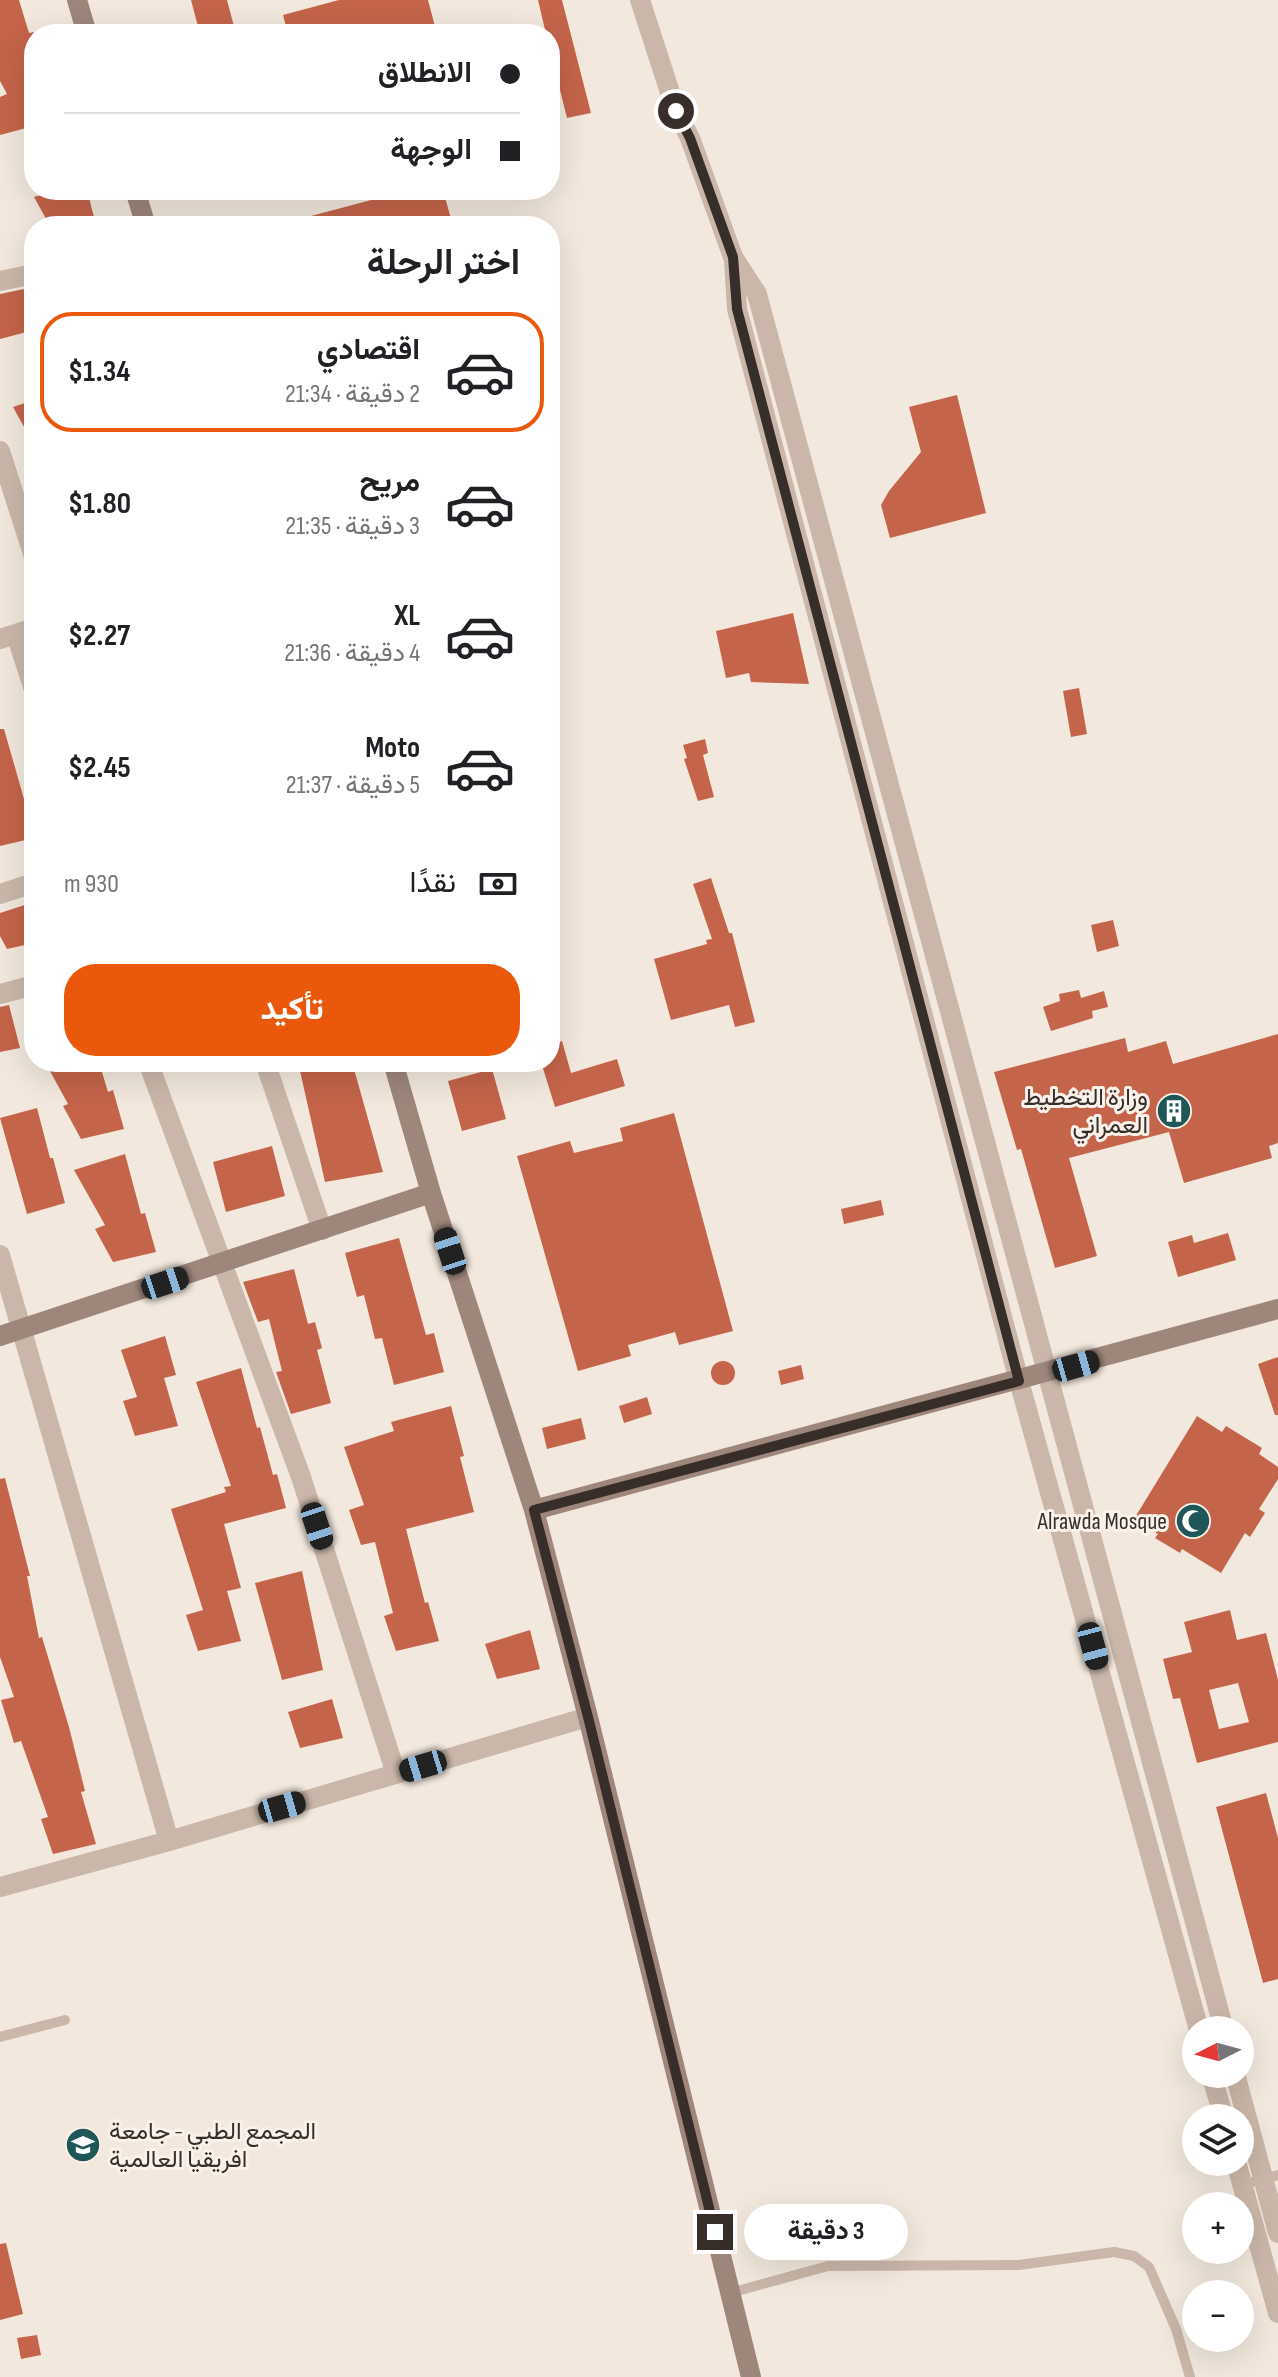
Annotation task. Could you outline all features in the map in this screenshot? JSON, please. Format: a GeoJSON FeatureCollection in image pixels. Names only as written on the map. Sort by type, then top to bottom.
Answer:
{"type":"FeatureCollection","features":[{"type":"Feature","properties":{"kind":"street"},"geometry":{"type":"LineString","coordinates":[[77,0],[84,24]]}},
{"type":"Feature","properties":{"kind":"street"},"geometry":{"type":"LineString","coordinates":[[640,0],[676,111],[690,138],[733,257],[757,294],[1220,2016]]}},
{"type":"Feature","properties":{"kind":"street"},"geometry":{"type":"LineString","coordinates":[[733,257],[737,309],[1019,1381],[1195,2016]]}},
{"type":"Feature","properties":{"kind":"street"},"geometry":{"type":"LineString","coordinates":[[0,281],[24,276]]}},
{"type":"Feature","properties":{"kind":"street"},"geometry":{"type":"LineString","coordinates":[[0,451],[24,526]]}},
{"type":"Feature","properties":{"kind":"street"},"geometry":{"type":"LineString","coordinates":[[17,634],[24,657]]}},
{"type":"Feature","properties":{"kind":"street"},"geometry":{"type":"LineString","coordinates":[[0,894],[24,886]]}},
{"type":"Feature","properties":{"kind":"street"},"geometry":{"type":"LineString","coordinates":[[0,994],[24,988]]}},
{"type":"Feature","properties":{"kind":"street"},"geometry":{"type":"LineString","coordinates":[[152,1072],[301,1477],[396,1774]]}},
{"type":"Feature","properties":{"kind":"street"},"geometry":{"type":"LineString","coordinates":[[268,1072],[322,1230]]}},
{"type":"Feature","properties":{"kind":"street"},"geometry":{"type":"LineString","coordinates":[[396,1072],[431,1193],[534,1510],[751,2377]]}},
{"type":"Feature","properties":{"kind":"street"},"geometry":{"type":"LineString","coordinates":[[0,1336],[431,1193]]}},
{"type":"Feature","properties":{"kind":"street"},"geometry":{"type":"LineString","coordinates":[[0,1255],[169,1841]]}},
{"type":"Feature","properties":{"kind":"street"},"geometry":{"type":"LineString","coordinates":[[534,1510],[1047,1374],[1278,1309]]}},
{"type":"Feature","properties":{"kind":"street"},"geometry":{"type":"LineString","coordinates":[[0,1887],[169,1841],[588,1717]]}},
{"type":"Feature","properties":{"kind":"street"},"geometry":{"type":"LineString","coordinates":[[1240,2088],[1271,2177],[1278,2233]]}},
{"type":"Feature","properties":{"kind":"street"},"geometry":{"type":"LineString","coordinates":[[1240,2176],[1278,2313]]}},
{"type":"Feature","properties":{"kind":"lane"},"geometry":{"type":"LineString","coordinates":[[0,2037],[65,2020]]}},
{"type":"Feature","properties":{"kind":"lane"},"geometry":{"type":"LineString","coordinates":[[1242,2185],[1271,2177]]}},
{"type":"Feature","properties":{"kind":"lane"},"geometry":{"type":"LineString","coordinates":[[730,2293],[828,2266],[1019,2265],[1114,2252],[1134,2256],[1149,2267],[1176,2329],[1190,2377]]}},
{"type":"Feature","properties":{"kind":"building"},"geometry":{"type":"Polygon","coordinates":[[[0,0],[19,0],[26,24],[24,129],[0,135],[0,97],[7,94],[0,81],[0,0]]]}},
{"type":"Feature","properties":{"kind":"building"},"geometry":{"type":"Polygon","coordinates":[[[191,0],[227,0],[233,24],[197,24],[191,0]]]}},
{"type":"Feature","properties":{"kind":"building"},"geometry":{"type":"Polygon","coordinates":[[[339,0],[428,0],[434,24],[285,24],[283,15],[339,0]]]}},
{"type":"Feature","properties":{"kind":"building"},"geometry":{"type":"Polygon","coordinates":[[[538,0],[562,0],[591,113],[567,118],[560,90],[560,24],[544,24],[538,0]]]}},
{"type":"Feature","properties":{"kind":"building"},"geometry":{"type":"Polygon","coordinates":[[[36,200],[90,200],[94,216],[44,216],[36,200]]]}},
{"type":"Feature","properties":{"kind":"building"},"geometry":{"type":"Polygon","coordinates":[[[371,200],[446,200],[450,216],[311,216],[371,200]]]}},
{"type":"Feature","properties":{"kind":"building"},"geometry":{"type":"Polygon","coordinates":[[[24,289],[24,333],[0,339],[0,294],[24,289]]]}},
{"type":"Feature","properties":{"kind":"building"},"geometry":{"type":"Polygon","coordinates":[[[957,395],[986,513],[890,538],[881,505],[921,452],[909,407],[957,395]]]}},
{"type":"Feature","properties":{"kind":"building"},"geometry":{"type":"Polygon","coordinates":[[[24,403],[24,427],[13,407],[24,403]]]}},
{"type":"Feature","properties":{"kind":"building"},"geometry":{"type":"Polygon","coordinates":[[[793,613],[809,684],[751,682],[749,673],[726,678],[716,631],[793,613]]]}},
{"type":"Feature","properties":{"kind":"building"},"geometry":{"type":"Polygon","coordinates":[[[1079,688],[1087,734],[1071,737],[1063,691],[1079,688]]]}},
{"type":"Feature","properties":{"kind":"building"},"geometry":{"type":"Polygon","coordinates":[[[0,729],[4,729],[24,799],[24,840],[0,846],[0,729]]]}},
{"type":"Feature","properties":{"kind":"building"},"geometry":{"type":"Polygon","coordinates":[[[705,739],[708,753],[703,755],[714,797],[698,801],[684,759],[687,758],[683,745],[705,739]]]}},
{"type":"Feature","properties":{"kind":"building"},"geometry":{"type":"Polygon","coordinates":[[[711,878],[729,933],[732,933],[755,1022],[735,1027],[729,1005],[671,1020],[654,959],[707,944],[706,940],[712,939],[693,884],[711,878]]]}},
{"type":"Feature","properties":{"kind":"building"},"geometry":{"type":"Polygon","coordinates":[[[24,905],[24,945],[7,949],[0,936],[0,913],[24,905]]]}},
{"type":"Feature","properties":{"kind":"building"},"geometry":{"type":"Polygon","coordinates":[[[1113,920],[1119,946],[1097,952],[1091,925],[1113,920]]]}},
{"type":"Feature","properties":{"kind":"building"},"geometry":{"type":"Polygon","coordinates":[[[1079,990],[1081,998],[1104,991],[1108,1007],[1092,1011],[1093,1018],[1051,1031],[1043,1007],[1060,1001],[1059,994],[1079,990]]]}},
{"type":"Feature","properties":{"kind":"building"},"geometry":{"type":"Polygon","coordinates":[[[9,1005],[20,1048],[0,1052],[0,1007],[9,1005]]]}},
{"type":"Feature","properties":{"kind":"building"},"geometry":{"type":"Polygon","coordinates":[[[1278,1034],[1278,1143],[1269,1146],[1272,1158],[1184,1183],[1169,1132],[1069,1158],[1097,1256],[1055,1268],[1021,1149],[1017,1150],[994,1072],[1125,1038],[1128,1052],[1166,1041],[1173,1064],[1278,1034]]]}},
{"type":"Feature","properties":{"kind":"building"},"geometry":{"type":"Polygon","coordinates":[[[560,1042],[571,1073],[617,1059],[625,1086],[555,1107],[544,1072],[560,1072],[560,1042]]]}},
{"type":"Feature","properties":{"kind":"building"},"geometry":{"type":"Polygon","coordinates":[[[50,1072],[102,1072],[108,1092],[113,1090],[124,1129],[81,1139],[63,1106],[68,1104],[50,1072]]]}},
{"type":"Feature","properties":{"kind":"building"},"geometry":{"type":"Polygon","coordinates":[[[300,1072],[355,1072],[383,1172],[325,1182],[300,1072]]]}},
{"type":"Feature","properties":{"kind":"building"},"geometry":{"type":"Polygon","coordinates":[[[493,1072],[506,1119],[462,1131],[448,1081],[493,1072]]]}},
{"type":"Feature","properties":{"kind":"building"},"geometry":{"type":"Polygon","coordinates":[[[37,1108],[65,1203],[27,1214],[0,1118],[37,1108]]]}},
{"type":"Feature","properties":{"kind":"building"},"geometry":{"type":"Polygon","coordinates":[[[674,1113],[733,1331],[679,1345],[675,1332],[628,1345],[631,1356],[578,1371],[517,1156],[570,1141],[574,1153],[623,1141],[620,1128],[674,1113]]]}},
{"type":"Feature","properties":{"kind":"building"},"geometry":{"type":"Polygon","coordinates":[[[272,1146],[285,1196],[226,1212],[213,1162],[272,1146]]]}},
{"type":"Feature","properties":{"kind":"building"},"geometry":{"type":"Polygon","coordinates":[[[125,1154],[141,1214],[145,1213],[156,1252],[113,1262],[95,1229],[105,1225],[74,1170],[125,1154]]]}},
{"type":"Feature","properties":{"kind":"building"},"geometry":{"type":"Polygon","coordinates":[[[881,1200],[884,1215],[844,1224],[841,1209],[881,1200]]]}},
{"type":"Feature","properties":{"kind":"building"},"geometry":{"type":"Polygon","coordinates":[[[1228,1233],[1236,1260],[1178,1277],[1168,1242],[1192,1235],[1194,1243],[1228,1233]]]}},
{"type":"Feature","properties":{"kind":"building"},"geometry":{"type":"Polygon","coordinates":[[[399,1238],[426,1335],[434,1333],[444,1372],[394,1385],[382,1338],[375,1339],[364,1295],[357,1297],[345,1253],[399,1238]]]}},
{"type":"Feature","properties":{"kind":"building"},"geometry":{"type":"Polygon","coordinates":[[[294,1269],[308,1324],[315,1322],[322,1348],[317,1350],[331,1403],[291,1414],[276,1372],[282,1371],[269,1319],[258,1322],[243,1282],[294,1269]]]}},
{"type":"Feature","properties":{"kind":"building"},"geometry":{"type":"Polygon","coordinates":[[[165,1336],[176,1375],[164,1378],[178,1426],[135,1436],[123,1401],[137,1397],[121,1350],[165,1336]]]}},
{"type":"Feature","properties":{"kind":"building"},"geometry":{"type":"Polygon","coordinates":[[[1278,1357],[1278,1415],[1275,1415],[1258,1364],[1278,1357]]]}},
{"type":"Feature","properties":{"kind":"building"},"geometry":{"type":"Polygon","coordinates":[[[723,1361],[731,1365],[735,1373],[731,1381],[723,1385],[715,1381],[711,1373],[715,1365],[723,1361]]]}},
{"type":"Feature","properties":{"kind":"building"},"geometry":{"type":"Polygon","coordinates":[[[801,1365],[804,1379],[781,1385],[778,1371],[801,1365]]]}},
{"type":"Feature","properties":{"kind":"building"},"geometry":{"type":"Polygon","coordinates":[[[241,1368],[257,1428],[260,1427],[286,1508],[224,1524],[241,1588],[227,1591],[241,1641],[198,1651],[186,1615],[203,1610],[171,1509],[226,1492],[224,1487],[231,1486],[196,1382],[241,1368]]]}},
{"type":"Feature","properties":{"kind":"building"},"geometry":{"type":"Polygon","coordinates":[[[647,1397],[652,1414],[624,1423],[619,1406],[647,1397]]]}},
{"type":"Feature","properties":{"kind":"building"},"geometry":{"type":"Polygon","coordinates":[[[451,1406],[474,1512],[406,1529],[425,1603],[428,1602],[439,1641],[396,1651],[384,1616],[393,1613],[375,1542],[361,1545],[349,1510],[364,1505],[344,1447],[394,1431],[391,1422],[451,1406]]]}},
{"type":"Feature","properties":{"kind":"building"},"geometry":{"type":"Polygon","coordinates":[[[1197,1416],[1222,1432],[1226,1426],[1262,1448],[1259,1454],[1278,1467],[1278,1479],[1259,1509],[1265,1513],[1250,1537],[1245,1533],[1221,1573],[1182,1549],[1180,1553],[1155,1538],[1158,1534],[1134,1519],[1197,1416]]]}},
{"type":"Feature","properties":{"kind":"building"},"geometry":{"type":"Polygon","coordinates":[[[581,1418],[586,1439],[547,1449],[542,1428],[581,1418]]]}},
{"type":"Feature","properties":{"kind":"building"},"geometry":{"type":"Polygon","coordinates":[[[5,1478],[30,1576],[27,1576],[39,1638],[42,1637],[69,1727],[85,1791],[81,1792],[96,1844],[53,1854],[41,1819],[48,1817],[21,1741],[14,1743],[1,1700],[14,1697],[0,1657],[0,1479],[5,1478]]]}},
{"type":"Feature","properties":{"kind":"building"},"geometry":{"type":"Polygon","coordinates":[[[302,1571],[323,1670],[282,1680],[255,1583],[302,1571]]]}},
{"type":"Feature","properties":{"kind":"building"},"geometry":{"type":"Polygon","coordinates":[[[1230,1610],[1237,1640],[1266,1633],[1278,1680],[1278,1742],[1197,1763],[1180,1698],[1173,1699],[1163,1659],[1192,1652],[1184,1622],[1230,1610]],[[1238,1683],[1209,1690],[1219,1729],[1249,1722],[1238,1683]]]}},
{"type":"Feature","properties":{"kind":"building"},"geometry":{"type":"Polygon","coordinates":[[[530,1630],[540,1669],[497,1679],[485,1644],[530,1630]]]}},
{"type":"Feature","properties":{"kind":"building"},"geometry":{"type":"Polygon","coordinates":[[[332,1699],[343,1738],[300,1748],[288,1712],[332,1699]]]}},
{"type":"Feature","properties":{"kind":"building"},"geometry":{"type":"Polygon","coordinates":[[[1266,1793],[1278,1838],[1278,1979],[1263,1983],[1216,1807],[1266,1793]]]}},
{"type":"Feature","properties":{"kind":"building"},"geometry":{"type":"Polygon","coordinates":[[[6,2243],[23,2314],[0,2320],[0,2244],[6,2243]]]}},
{"type":"Feature","properties":{"kind":"building"},"geometry":{"type":"Polygon","coordinates":[[[37,2335],[41,2355],[21,2359],[17,2338],[37,2335]]]}},
{"type":"Feature","properties":{"kind":"place","name":"وزارة التخطيط العمراني"},"geometry":{"type":"Point","coordinates":[1174,1111]}},
{"type":"Feature","properties":{"kind":"place","name":"Alrawda Mosque"},"geometry":{"type":"Point","coordinates":[1193,1521]}},
{"type":"Feature","properties":{"kind":"place","name":"المجمع الطبي - جامعة افريقيا العالمية"},"geometry":{"type":"Point","coordinates":[83,2145]}},
{"type":"Feature","properties":{"kind":"route"},"geometry":{"type":"LineString","coordinates":[[676,111],[690,138],[733,257],[737,309],[1019,1381],[534,1510],[715,2232]]}}]}
